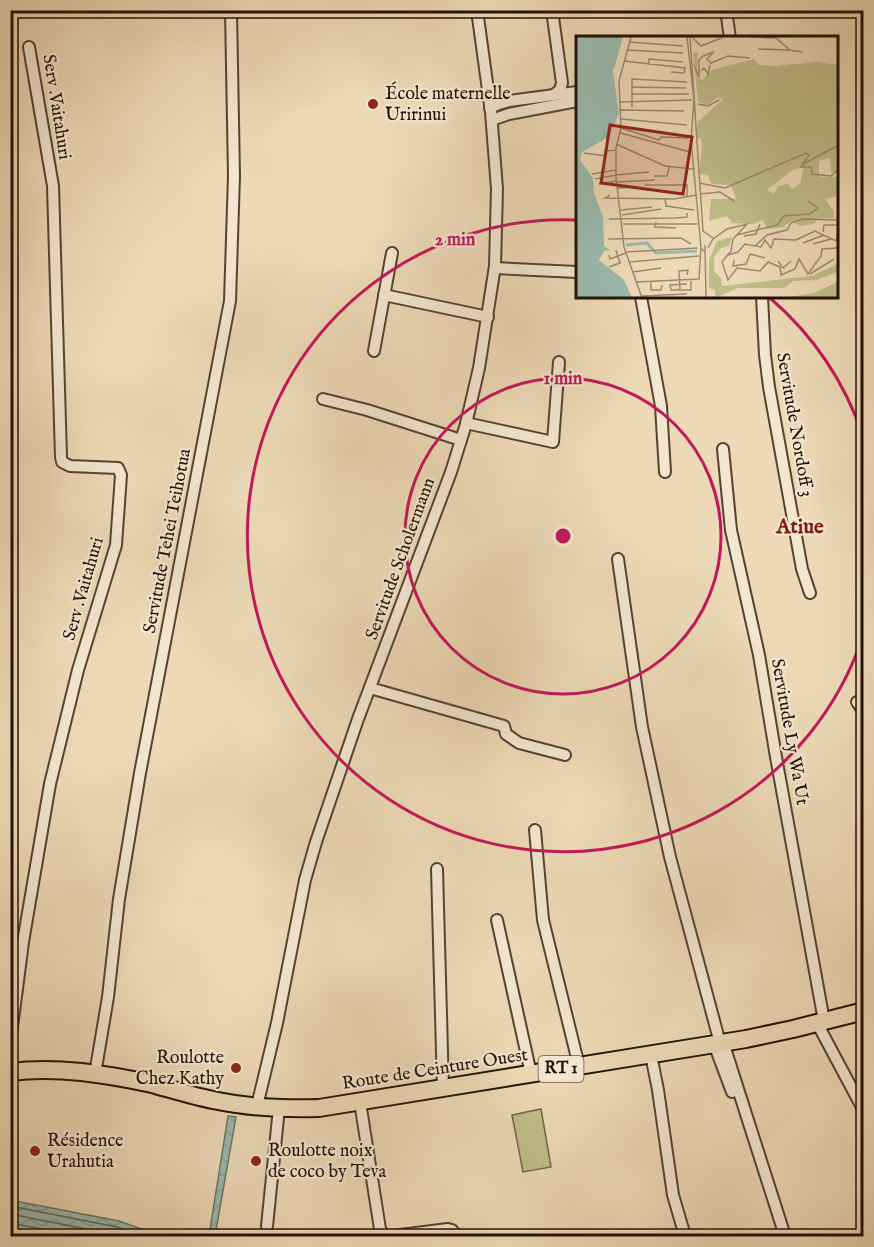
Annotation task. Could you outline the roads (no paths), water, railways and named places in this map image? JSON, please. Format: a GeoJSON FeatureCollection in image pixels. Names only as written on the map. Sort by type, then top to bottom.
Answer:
{"type":"FeatureCollection","features":[{"type":"Feature","properties":{"kind":"main road","name":"Route de Ceinture Ouest"},"geometry":{"type":"LineString","coordinates":[[10,1072],[54,1070],[95,1074],[150,1084],[217,1101],[279,1108],[319,1108],[719,1043],[864,1011]]}},
{"type":"Feature","properties":{"kind":"street","name":"Servitude Tehei Teihotua"},"geometry":{"type":"LineString","coordinates":[[95,1074],[108,997],[119,899],[140,772],[230,302],[234,176],[231,10]]}},
{"type":"Feature","properties":{"kind":"street","name":"Servitude Scholermann"},"geometry":{"type":"LineString","coordinates":[[257,1106],[278,1023],[305,880],[323,819],[461,440],[479,368],[495,268],[497,189],[492,120],[477,10]]}},
{"type":"Feature","properties":{"kind":"street"},"geometry":{"type":"LineString","coordinates":[[552,10],[562,83],[560,90],[555,94]]}},
{"type":"Feature","properties":{"kind":"street"},"geometry":{"type":"LineString","coordinates":[[726,10],[730,36]]}},
{"type":"Feature","properties":{"kind":"street","name":"Serv .Vaitahuri"},"geometry":{"type":"LineString","coordinates":[[10,1043],[23,942],[50,784],[78,670],[116,545],[121,475],[118,468],[70,466],[62,462],[52,186],[30,47]]}},
{"type":"Feature","properties":{"kind":"street"},"geometry":{"type":"LineString","coordinates":[[490,108],[499,104],[576,92]]}},
{"type":"Feature","properties":{"kind":"street"},"geometry":{"type":"LineString","coordinates":[[492,120],[509,114],[576,100]]}},
{"type":"Feature","properties":{"kind":"street"},"geometry":{"type":"LineString","coordinates":[[374,351],[392,253]]}},
{"type":"Feature","properties":{"kind":"street"},"geometry":{"type":"LineString","coordinates":[[495,268],[576,272]]}},
{"type":"Feature","properties":{"kind":"street"},"geometry":{"type":"LineString","coordinates":[[384,295],[488,317]]}},
{"type":"Feature","properties":{"kind":"street"},"geometry":{"type":"LineString","coordinates":[[641,298],[661,406],[665,472]]}},
{"type":"Feature","properties":{"kind":"street","name":"Servitude Nordoff 3"},"geometry":{"type":"LineString","coordinates":[[762,298],[769,387],[802,569],[810,593]]}},
{"type":"Feature","properties":{"kind":"street"},"geometry":{"type":"LineString","coordinates":[[466,423],[553,442],[559,362]]}},
{"type":"Feature","properties":{"kind":"street"},"geometry":{"type":"LineString","coordinates":[[323,399],[367,410],[461,440]]}},
{"type":"Feature","properties":{"kind":"street","name":"Servitude Ly Wa Ut"},"geometry":{"type":"LineString","coordinates":[[723,449],[731,530],[759,655],[821,1022],[864,1111]]}},
{"type":"Feature","properties":{"kind":"street"},"geometry":{"type":"LineString","coordinates":[[618,559],[642,727],[670,857],[730,1085],[777,1236]]}},
{"type":"Feature","properties":{"kind":"street"},"geometry":{"type":"LineString","coordinates":[[370,688],[504,726],[506,734],[519,743],[565,756]]}},
{"type":"Feature","properties":{"kind":"street"},"geometry":{"type":"LineString","coordinates":[[857,702],[864,712]]}},
{"type":"Feature","properties":{"kind":"street"},"geometry":{"type":"LineString","coordinates":[[535,830],[543,920],[579,1066]]}},
{"type":"Feature","properties":{"kind":"street"},"geometry":{"type":"LineString","coordinates":[[437,869],[442,1089]]}},
{"type":"Feature","properties":{"kind":"street"},"geometry":{"type":"LineString","coordinates":[[497,920],[531,1074]]}},
{"type":"Feature","properties":{"kind":"street"},"geometry":{"type":"LineString","coordinates":[[719,1043],[785,1236]]}},
{"type":"Feature","properties":{"kind":"street"},"geometry":{"type":"LineString","coordinates":[[651,1055],[673,1195],[685,1236]]}},
{"type":"Feature","properties":{"kind":"street"},"geometry":{"type":"LineString","coordinates":[[360,1102],[385,1236],[448,1229],[452,1230],[456,1236]]}},
{"type":"Feature","properties":{"kind":"street"},"geometry":{"type":"LineString","coordinates":[[267,1226],[279,1108]]}},
{"type":"Feature","properties":{"kind":"water"},"geometry":{"type":"Polygon","coordinates":[[[228,1116],[236,1117],[215,1236],[209,1236],[228,1116]]]}},
{"type":"Feature","properties":{"kind":"water"},"geometry":{"type":"Polygon","coordinates":[[[10,1200],[119,1221],[161,1236],[11,1236],[10,1200]]]}},
{"type":"Feature","properties":{"kind":"place","name":"École maternelle Uririnui"},"geometry":{"type":"Point","coordinates":[373,104]}},
{"type":"Feature","properties":{"kind":"place","name":"Roulotte Chez Kathy"},"geometry":{"type":"Point","coordinates":[236,1068]}},
{"type":"Feature","properties":{"kind":"place","name":"Résidence Urahutia"},"geometry":{"type":"Point","coordinates":[35,1151]}},
{"type":"Feature","properties":{"kind":"place","name":"Roulotte noix de coco by Teva"},"geometry":{"type":"Point","coordinates":[256,1161]}},
{"type":"Feature","properties":{"kind":"district","name":"Atiue"},"geometry":{"type":"Point","coordinates":[800,527]}}]}
